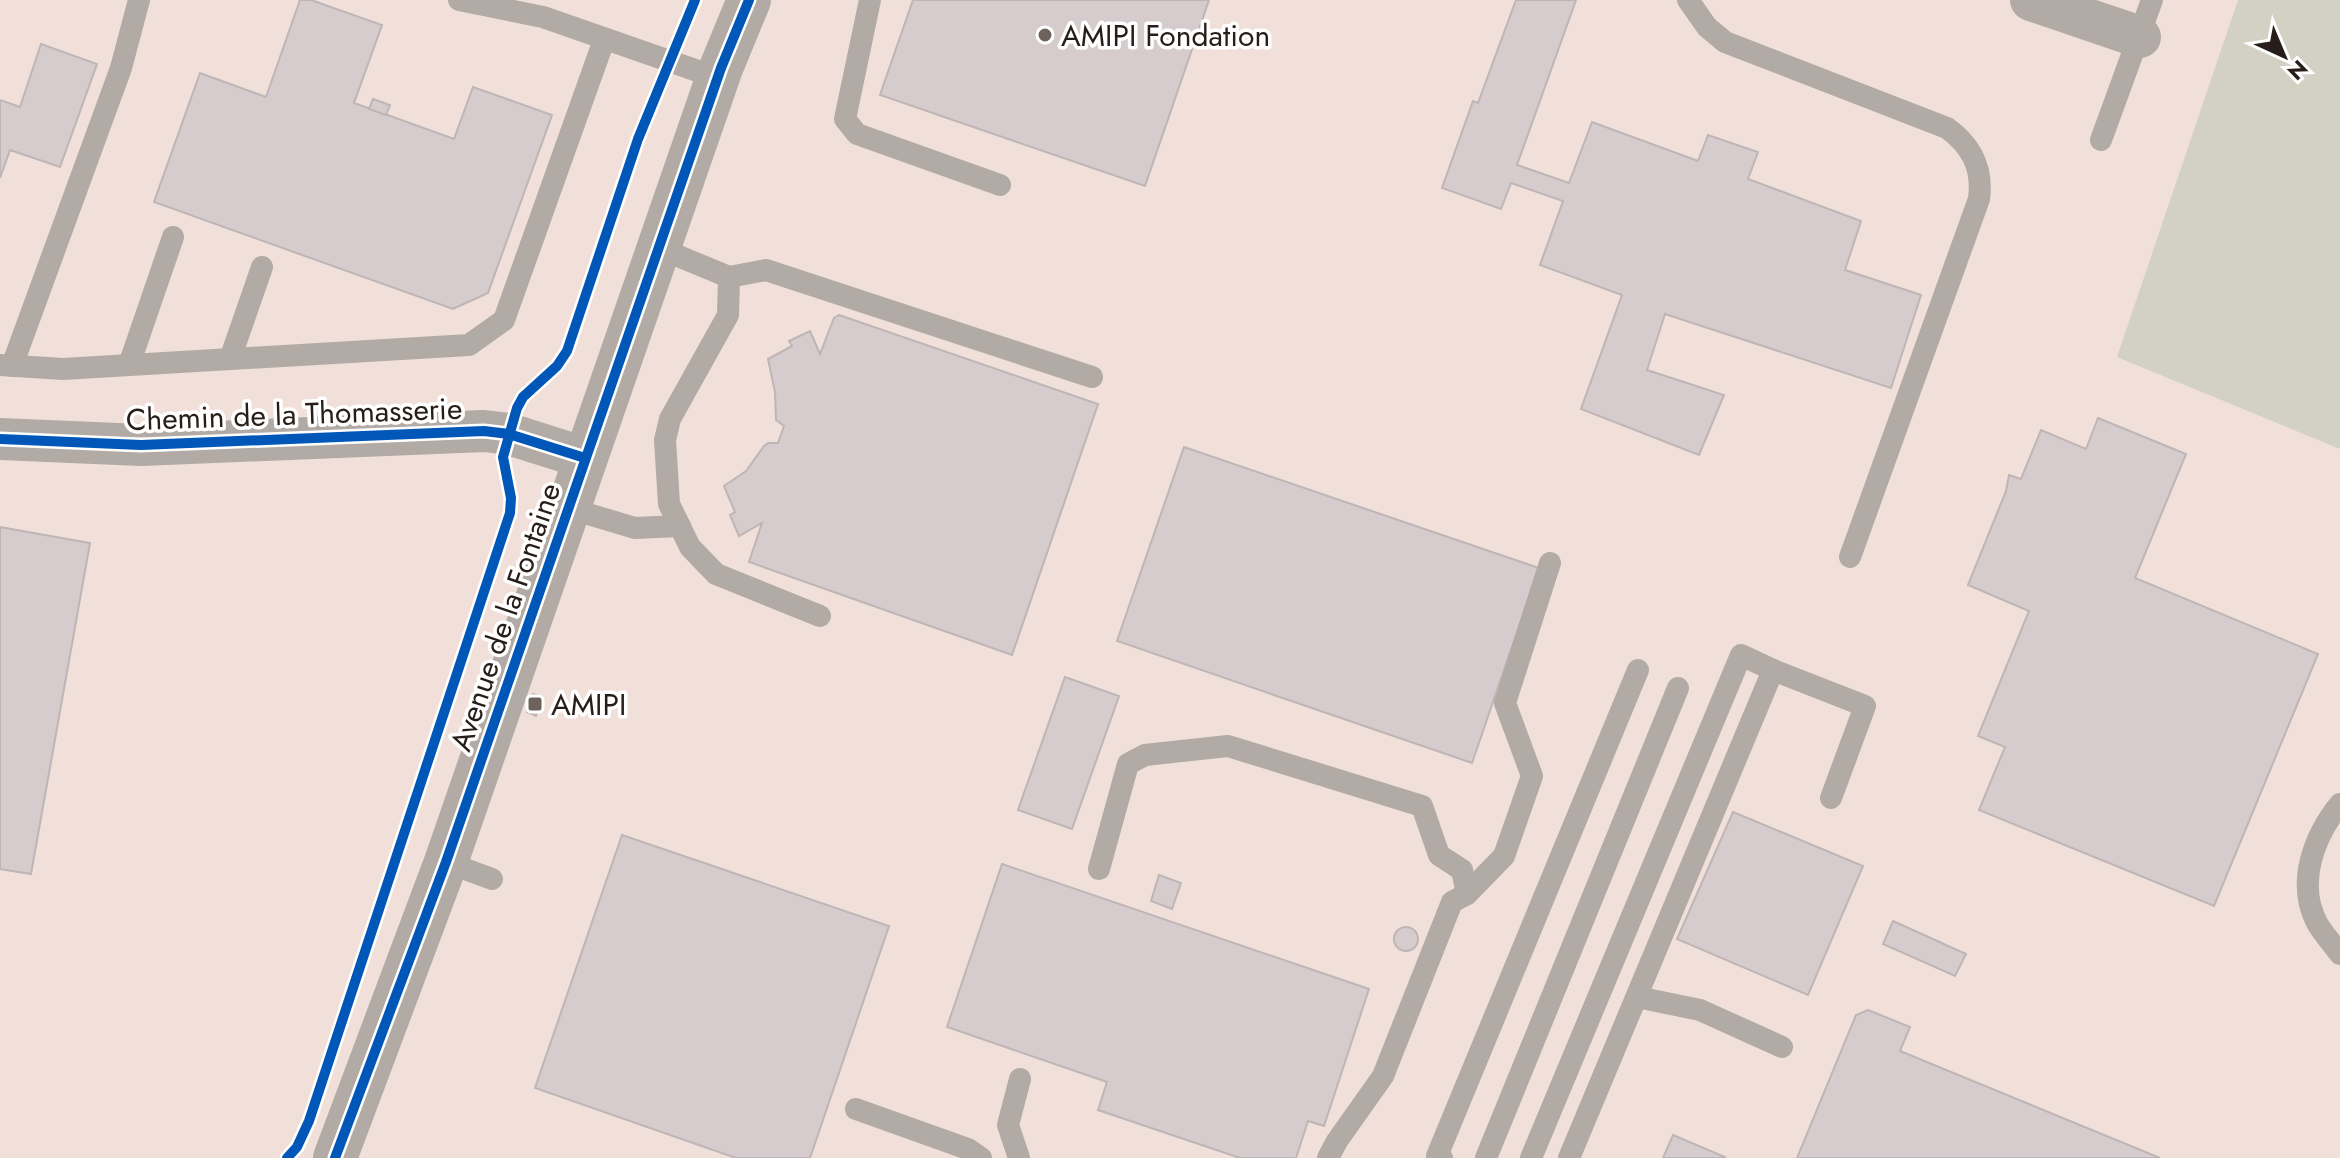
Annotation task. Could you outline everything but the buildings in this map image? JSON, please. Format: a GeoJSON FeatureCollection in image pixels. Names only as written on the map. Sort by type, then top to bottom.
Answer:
{"type":"FeatureCollection","features":[{"type":"Feature","properties":{"kind":"street","name":"Avenue de la Fontaine"},"geometry":{"type":"LineString","coordinates":[[335,1158],[446,862],[718,78],[749,0]]}},
{"type":"Feature","properties":{"kind":"street"},"geometry":{"type":"LineString","coordinates":[[2031,0],[2146,19]]}},
{"type":"Feature","properties":{"kind":"street","name":"Chemin de la Thomasserie"},"geometry":{"type":"LineString","coordinates":[[0,439],[141,445],[484,431],[509,434],[585,458]]}},
{"type":"Feature","properties":{"kind":"lane"},"geometry":{"type":"LineString","coordinates":[[139,0],[121,68],[6,365],[63,369],[469,345],[504,320],[604,40]]}},
{"type":"Feature","properties":{"kind":"lane"},"geometry":{"type":"LineString","coordinates":[[459,0],[543,17],[718,78]]}},
{"type":"Feature","properties":{"kind":"lane"},"geometry":{"type":"LineString","coordinates":[[870,0],[845,119],[857,134],[1000,185]]}},
{"type":"Feature","properties":{"kind":"lane"},"geometry":{"type":"LineString","coordinates":[[1688,0],[1707,27],[1725,42],[1947,128],[1968,146],[1980,172],[1979,199],[1850,557]]}},
{"type":"Feature","properties":{"kind":"lane"},"geometry":{"type":"LineString","coordinates":[[2101,140],[2146,19]]}},
{"type":"Feature","properties":{"kind":"lane"},"geometry":{"type":"LineString","coordinates":[[129,365],[173,237]]}},
{"type":"Feature","properties":{"kind":"lane"},"geometry":{"type":"LineString","coordinates":[[659,248],[729,277],[766,270],[1092,377]]}},
{"type":"Feature","properties":{"kind":"lane"},"geometry":{"type":"LineString","coordinates":[[230,359],[262,267]]}},
{"type":"Feature","properties":{"kind":"lane"},"geometry":{"type":"LineString","coordinates":[[729,277],[728,315],[670,419],[665,440],[669,504],[690,547],[716,574],[820,616]]}},
{"type":"Feature","properties":{"kind":"lane"},"geometry":{"type":"LineString","coordinates":[[568,508],[635,528],[680,526]]}},
{"type":"Feature","properties":{"kind":"lane"},"geometry":{"type":"LineString","coordinates":[[1328,1158],[1383,1076],[1452,902],[1467,894],[1504,856],[1532,776],[1505,703],[1550,563]]}},
{"type":"Feature","properties":{"kind":"lane"},"geometry":{"type":"LineString","coordinates":[[1531,1158],[1741,655],[1865,706],[1831,798]]}},
{"type":"Feature","properties":{"kind":"lane"},"geometry":{"type":"LineString","coordinates":[[1442,1158],[1437,1156],[1638,670]]}},
{"type":"Feature","properties":{"kind":"lane"},"geometry":{"type":"LineString","coordinates":[[1569,1158],[1773,670]]}},
{"type":"Feature","properties":{"kind":"lane"},"geometry":{"type":"LineString","coordinates":[[1486,1158],[1678,688]]}},
{"type":"Feature","properties":{"kind":"lane"},"geometry":{"type":"LineString","coordinates":[[1099,869],[1128,764],[1145,755],[1228,746],[1422,806],[1439,855],[1462,870],[1467,894]]}},
{"type":"Feature","properties":{"kind":"lane"},"geometry":{"type":"LineString","coordinates":[[2340,804],[2313,850],[2306,887],[2316,922],[2340,954]]}},
{"type":"Feature","properties":{"kind":"lane"},"geometry":{"type":"LineString","coordinates":[[446,862],[492,879]]}},
{"type":"Feature","properties":{"kind":"lane"},"geometry":{"type":"LineString","coordinates":[[1637,997],[1700,1010],[1782,1047]]}},
{"type":"Feature","properties":{"kind":"lane"},"geometry":{"type":"LineString","coordinates":[[1019,1158],[1008,1125],[1020,1079]]}},
{"type":"Feature","properties":{"kind":"lane"},"geometry":{"type":"LineString","coordinates":[[856,1109],[968,1149],[981,1158]]}},
{"type":"Feature","properties":{"kind":"shaded area"},"geometry":{"type":"Polygon","coordinates":[[[2238,0],[2340,0],[2340,449],[2117,357],[2238,0]]]}},
{"type":"Feature","properties":{"kind":"cycle path"},"geometry":{"type":"LineString","coordinates":[[287,1158],[297,1147],[309,1121],[510,513],[511,498],[503,457],[517,408],[523,397],[557,366],[567,351],[638,139],[695,0]]}},
{"type":"Feature","properties":{"kind":"cycle path"},"geometry":{"type":"LineString","coordinates":[[335,1158],[446,862],[721,68],[749,0]]}},
{"type":"Feature","properties":{"kind":"cycle path"},"geometry":{"type":"LineString","coordinates":[[0,439],[141,445],[484,431],[509,434],[585,458]]}},
{"type":"Feature","properties":{"kind":"place","name":"AMIPI Fondation"},"geometry":{"type":"Point","coordinates":[1045,35]}},
{"type":"Feature","properties":{"kind":"place","name":"AMIPI"},"geometry":{"type":"Point","coordinates":[535,704]}}]}
